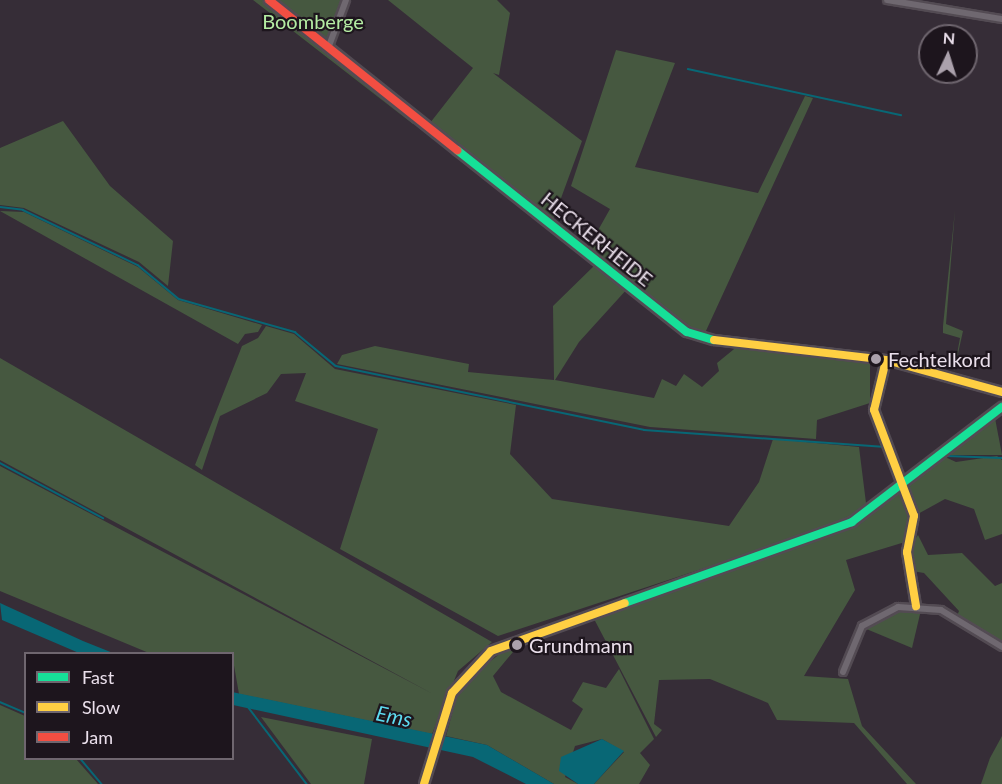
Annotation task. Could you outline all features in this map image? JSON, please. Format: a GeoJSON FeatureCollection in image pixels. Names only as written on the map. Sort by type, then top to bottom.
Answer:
{"type":"FeatureCollection","features":[{"type":"Feature","properties":{"kind":"street","name":"HECKERHEIDE"},"geometry":{"type":"LineString","coordinates":[[269,0],[687,332],[706,339],[886,360],[1002,392]]}},
{"type":"Feature","properties":{"kind":"street"},"geometry":{"type":"LineString","coordinates":[[329,46],[346,0]]}},
{"type":"Feature","properties":{"kind":"street"},"geometry":{"type":"LineString","coordinates":[[887,0],[1002,19]]}},
{"type":"Feature","properties":{"kind":"street"},"geometry":{"type":"LineString","coordinates":[[886,360],[874,410],[904,483],[914,516],[907,552],[916,606]]}},
{"type":"Feature","properties":{"kind":"street"},"geometry":{"type":"LineString","coordinates":[[424,784],[452,693],[481,658],[587,615],[852,522],[1002,407]]}},
{"type":"Feature","properties":{"kind":"street"},"geometry":{"type":"LineString","coordinates":[[843,672],[853,639],[866,623],[883,611],[916,606],[949,614],[1002,647]]}},
{"type":"Feature","properties":{"kind":"green space","name":"Boomberge"},"geometry":{"type":"Polygon","coordinates":[[[253,0],[343,0],[326,47],[416,119],[413,124],[253,0]]]}},
{"type":"Feature","properties":{"kind":"green space"},"geometry":{"type":"Polygon","coordinates":[[[388,0],[497,0],[510,13],[499,75],[493,73],[582,141],[553,220],[430,123],[473,68],[388,0]]]}},
{"type":"Feature","properties":{"kind":"green space"},"geometry":{"type":"Polygon","coordinates":[[[616,50],[675,63],[635,167],[758,193],[805,96],[813,98],[705,333],[691,329],[588,248],[610,209],[571,186],[616,50]]]}},
{"type":"Feature","properties":{"kind":"green space"},"geometry":{"type":"Polygon","coordinates":[[[63,121],[110,186],[173,241],[168,286],[139,262],[24,208],[0,205],[0,148],[63,121]]]}},
{"type":"Feature","properties":{"kind":"green space"},"geometry":{"type":"Polygon","coordinates":[[[955,210],[946,324],[963,331],[953,376],[960,338],[943,333],[943,326],[955,210]]]}},
{"type":"Feature","properties":{"kind":"green space"},"geometry":{"type":"Polygon","coordinates":[[[0,211],[24,212],[138,267],[178,300],[262,325],[258,332],[245,334],[238,344],[0,211]]]}},
{"type":"Feature","properties":{"kind":"green space"},"geometry":{"type":"Polygon","coordinates":[[[597,263],[628,288],[579,342],[555,380],[654,398],[662,379],[676,386],[684,374],[702,387],[719,371],[717,363],[739,345],[870,361],[870,403],[817,420],[816,439],[650,427],[337,364],[342,355],[375,346],[469,364],[468,372],[554,380],[553,306],[597,263]]]}},
{"type":"Feature","properties":{"kind":"green space"},"geometry":{"type":"Polygon","coordinates":[[[266,326],[294,334],[335,369],[516,405],[510,454],[552,499],[729,526],[759,482],[773,439],[859,447],[866,503],[848,518],[805,535],[498,636],[340,549],[378,429],[295,401],[306,373],[281,374],[267,393],[220,416],[202,470],[195,465],[242,346],[258,338],[266,326]]]}},
{"type":"Feature","properties":{"kind":"green space"},"geometry":{"type":"Polygon","coordinates":[[[0,358],[492,642],[458,671],[432,734],[239,694],[234,652],[147,652],[0,591],[0,466],[433,694],[0,460],[0,358]]]}},
{"type":"Feature","properties":{"kind":"green space"},"geometry":{"type":"Polygon","coordinates":[[[995,418],[1002,455],[947,455],[995,418]]]}},
{"type":"Feature","properties":{"kind":"green space"},"geometry":{"type":"Polygon","coordinates":[[[997,456],[1002,460],[1002,534],[985,540],[974,509],[945,499],[916,515],[908,485],[945,457],[956,462],[997,456]]]}},
{"type":"Feature","properties":{"kind":"green space"},"geometry":{"type":"Polygon","coordinates":[[[900,492],[912,516],[905,542],[846,560],[855,590],[804,676],[848,679],[862,726],[916,784],[907,784],[854,723],[777,720],[768,703],[710,679],[659,680],[654,724],[662,730],[656,737],[593,617],[804,545],[854,525],[900,492]]]}},
{"type":"Feature","properties":{"kind":"green space"},"geometry":{"type":"Polygon","coordinates":[[[918,535],[928,555],[962,553],[995,586],[1002,583],[1002,645],[957,616],[959,611],[924,573],[912,571],[911,545],[918,535]]]}},
{"type":"Feature","properties":{"kind":"green space"},"geometry":{"type":"Polygon","coordinates":[[[898,609],[921,610],[912,648],[864,628],[898,609]]]}},
{"type":"Feature","properties":{"kind":"green space"},"geometry":{"type":"Polygon","coordinates":[[[507,648],[513,652],[493,676],[501,692],[571,730],[583,709],[572,701],[583,682],[606,688],[619,669],[654,739],[640,753],[650,765],[639,784],[594,784],[624,752],[602,739],[575,746],[565,777],[578,784],[554,784],[487,745],[446,736],[457,696],[468,679],[507,648]]]}},
{"type":"Feature","properties":{"kind":"green space"},"geometry":{"type":"Polygon","coordinates":[[[0,705],[24,716],[24,760],[77,760],[98,784],[0,784],[0,705]]]}},
{"type":"Feature","properties":{"kind":"green space"},"geometry":{"type":"Polygon","coordinates":[[[261,717],[372,739],[364,784],[311,784],[261,717]]]}},
{"type":"Feature","properties":{"kind":"green space"},"geometry":{"type":"Polygon","coordinates":[[[1002,736],[1002,784],[981,784],[990,758],[1002,736]]]}},
{"type":"Feature","properties":{"kind":"water"},"geometry":{"type":"Polygon","coordinates":[[[0,603],[110,652],[77,652],[2,620],[0,603]]]}},
{"type":"Feature","properties":{"kind":"water"},"geometry":{"type":"Polygon","coordinates":[[[234,692],[487,745],[554,784],[526,784],[473,757],[234,705],[234,692]]]}},
{"type":"Feature","properties":{"kind":"water"},"geometry":{"type":"Polygon","coordinates":[[[602,739],[624,751],[594,784],[578,784],[559,771],[561,757],[602,739]]]}},
{"type":"Feature","properties":{"kind":"waterway"},"geometry":{"type":"LineString","coordinates":[[688,69],[901,115]]}},
{"type":"Feature","properties":{"kind":"waterway"},"geometry":{"type":"LineString","coordinates":[[0,207],[23,210],[138,265],[179,299],[295,332],[336,366],[644,430],[885,447]]}},
{"type":"Feature","properties":{"kind":"waterway"},"geometry":{"type":"LineString","coordinates":[[947,456],[1002,458]]}},
{"type":"Feature","properties":{"kind":"waterway"},"geometry":{"type":"LineString","coordinates":[[0,463],[103,518]]}},
{"type":"Feature","properties":{"kind":"waterway"},"geometry":{"type":"LineString","coordinates":[[0,702],[24,712]]}},
{"type":"Feature","properties":{"kind":"waterway"},"geometry":{"type":"LineString","coordinates":[[249,708],[307,784]]}},
{"type":"Feature","properties":{"kind":"waterway"},"geometry":{"type":"LineString","coordinates":[[82,760],[102,784]]}},
{"type":"Feature","properties":{"kind":"traffic: fast"},"geometry":{"type":"LineString","coordinates":[[457,150],[687,332],[714,340]]}},
{"type":"Feature","properties":{"kind":"traffic: fast"},"geometry":{"type":"LineString","coordinates":[[625,603],[852,522],[1002,407]]}},
{"type":"Feature","properties":{"kind":"traffic: slow"},"geometry":{"type":"LineString","coordinates":[[714,340],[886,360],[1002,392]]}},
{"type":"Feature","properties":{"kind":"traffic: slow"},"geometry":{"type":"LineString","coordinates":[[886,360],[874,410],[914,516],[907,552],[916,606]]}},
{"type":"Feature","properties":{"kind":"traffic: slow"},"geometry":{"type":"LineString","coordinates":[[424,784],[452,693],[491,651],[625,603]]}},
{"type":"Feature","properties":{"kind":"traffic: jam"},"geometry":{"type":"LineString","coordinates":[[269,0],[457,150]]}},
{"type":"Feature","properties":{"kind":"place","name":"Fechtelkord"},"geometry":{"type":"Point","coordinates":[876,359]}},
{"type":"Feature","properties":{"kind":"place","name":"Grundmann"},"geometry":{"type":"Point","coordinates":[517,645]}},
{"type":"Feature","properties":{"kind":"water label","name":"Ems"},"geometry":{"type":"Point","coordinates":[394,716]}}]}
